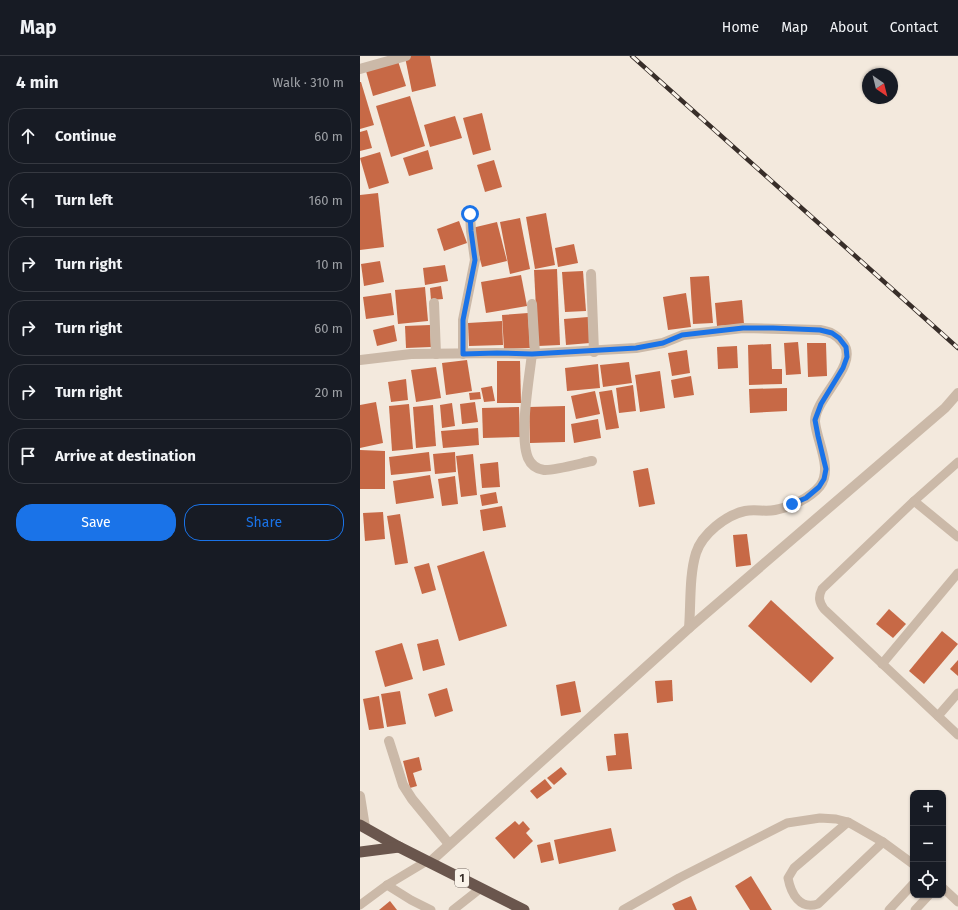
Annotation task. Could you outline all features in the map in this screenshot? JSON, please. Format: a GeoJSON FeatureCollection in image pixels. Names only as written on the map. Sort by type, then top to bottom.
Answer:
{"type":"FeatureCollection","features":[{"type":"Feature","properties":{"kind":"highway","name":"1"},"geometry":{"type":"LineString","coordinates":[[362,826],[399,847],[524,910]]}},
{"type":"Feature","properties":{"kind":"highway"},"geometry":{"type":"LineString","coordinates":[[360,852],[399,847]]}},
{"type":"Feature","properties":{"kind":"street"},"geometry":{"type":"LineString","coordinates":[[360,69],[406,56]]}},
{"type":"Feature","properties":{"kind":"street"},"geometry":{"type":"LineString","coordinates":[[463,354],[464,315],[475,260],[470,214]]}},
{"type":"Feature","properties":{"kind":"street"},"geometry":{"type":"LineString","coordinates":[[591,274],[594,352]]}},
{"type":"Feature","properties":{"kind":"street"},"geometry":{"type":"LineString","coordinates":[[434,304],[436,354]]}},
{"type":"Feature","properties":{"kind":"street"},"geometry":{"type":"LineString","coordinates":[[532,304],[534,354],[527,400],[525,434],[528,457],[536,468],[546,471],[592,461]]}},
{"type":"Feature","properties":{"kind":"street"},"geometry":{"type":"LineString","coordinates":[[360,360],[411,354],[534,354],[580,351],[594,352],[636,348],[663,343],[682,335],[743,328],[820,330],[832,333],[839,338],[846,347],[847,357],[843,368],[821,404],[815,420],[826,469],[824,479],[819,487],[806,498],[774,510],[745,511],[729,517],[715,526],[696,552],[692,576],[689,628]]}},
{"type":"Feature","properties":{"kind":"street"},"geometry":{"type":"LineString","coordinates":[[428,861],[449,844],[689,628],[945,408],[958,393]]}},
{"type":"Feature","properties":{"kind":"street"},"geometry":{"type":"LineString","coordinates":[[389,741],[403,785],[412,799],[449,844]]}},
{"type":"Feature","properties":{"kind":"street"},"geometry":{"type":"LineString","coordinates":[[360,796],[362,826]]}},
{"type":"Feature","properties":{"kind":"lane"},"geometry":{"type":"LineString","coordinates":[[958,462],[914,501],[822,589],[819,595],[820,603],[824,609],[958,735]]}},
{"type":"Feature","properties":{"kind":"lane"},"geometry":{"type":"LineString","coordinates":[[914,501],[958,537]]}},
{"type":"Feature","properties":{"kind":"lane"},"geometry":{"type":"LineString","coordinates":[[882,664],[958,573]]}},
{"type":"Feature","properties":{"kind":"lane"},"geometry":{"type":"LineString","coordinates":[[938,716],[958,693]]}},
{"type":"Feature","properties":{"kind":"lane"},"geometry":{"type":"LineString","coordinates":[[623,910],[679,878],[787,824],[820,818],[836,819],[848,822],[882,842],[910,862]]}},
{"type":"Feature","properties":{"kind":"lane"},"geometry":{"type":"LineString","coordinates":[[848,822],[794,868],[788,878],[790,888],[795,898],[804,907],[812,908],[818,904],[882,842]]}},
{"type":"Feature","properties":{"kind":"lane"},"geometry":{"type":"LineString","coordinates":[[360,905],[387,885],[428,861]]}},
{"type":"Feature","properties":{"kind":"lane"},"geometry":{"type":"LineString","coordinates":[[387,885],[431,910]]}},
{"type":"Feature","properties":{"kind":"lane"},"geometry":{"type":"LineString","coordinates":[[889,910],[910,887]]}},
{"type":"Feature","properties":{"kind":"lane"},"geometry":{"type":"LineString","coordinates":[[453,910],[481,888]]}},
{"type":"Feature","properties":{"kind":"lane"},"geometry":{"type":"LineString","coordinates":[[946,891],[958,902]]}},
{"type":"Feature","properties":{"kind":"lane"},"geometry":{"type":"LineString","coordinates":[[915,910],[926,898]]}},
{"type":"Feature","properties":{"kind":"building"},"geometry":{"type":"Polygon","coordinates":[[[430,56],[436,86],[412,92],[405,57],[430,56]]]}},
{"type":"Feature","properties":{"kind":"building"},"geometry":{"type":"Polygon","coordinates":[[[398,61],[406,86],[373,96],[366,71],[398,61]]]}},
{"type":"Feature","properties":{"kind":"building"},"geometry":{"type":"Polygon","coordinates":[[[360,82],[374,125],[360,129],[360,82]]]}},
{"type":"Feature","properties":{"kind":"building"},"geometry":{"type":"Polygon","coordinates":[[[410,96],[425,146],[391,157],[376,106],[410,96]]]}},
{"type":"Feature","properties":{"kind":"building"},"geometry":{"type":"Polygon","coordinates":[[[482,113],[491,150],[473,155],[463,118],[482,113]]]}},
{"type":"Feature","properties":{"kind":"building"},"geometry":{"type":"Polygon","coordinates":[[[455,116],[462,138],[430,147],[424,125],[455,116]]]}},
{"type":"Feature","properties":{"kind":"building"},"geometry":{"type":"Polygon","coordinates":[[[367,130],[372,148],[360,151],[360,132],[367,130]]]}},
{"type":"Feature","properties":{"kind":"building"},"geometry":{"type":"Polygon","coordinates":[[[428,150],[433,169],[409,176],[403,158],[428,150]]]}},
{"type":"Feature","properties":{"kind":"building"},"geometry":{"type":"Polygon","coordinates":[[[380,152],[389,183],[369,189],[360,158],[380,152]]]}},
{"type":"Feature","properties":{"kind":"building"},"geometry":{"type":"Polygon","coordinates":[[[494,160],[502,187],[485,192],[477,165],[494,160]]]}},
{"type":"Feature","properties":{"kind":"building"},"geometry":{"type":"Polygon","coordinates":[[[378,193],[384,247],[360,250],[360,195],[378,193]]]}},
{"type":"Feature","properties":{"kind":"building"},"geometry":{"type":"Polygon","coordinates":[[[546,213],[555,265],[535,269],[526,217],[546,213]]]}},
{"type":"Feature","properties":{"kind":"building"},"geometry":{"type":"Polygon","coordinates":[[[520,218],[530,269],[510,274],[500,222],[520,218]]]}},
{"type":"Feature","properties":{"kind":"building"},"geometry":{"type":"Polygon","coordinates":[[[459,221],[467,243],[444,251],[437,229],[459,221]]]}},
{"type":"Feature","properties":{"kind":"building"},"geometry":{"type":"Polygon","coordinates":[[[497,222],[507,261],[482,267],[472,228],[497,222]]]}},
{"type":"Feature","properties":{"kind":"building"},"geometry":{"type":"Polygon","coordinates":[[[574,244],[578,263],[558,267],[555,248],[574,244]]]}},
{"type":"Feature","properties":{"kind":"building"},"geometry":{"type":"Polygon","coordinates":[[[380,261],[384,282],[364,286],[361,264],[380,261]]]}},
{"type":"Feature","properties":{"kind":"building"},"geometry":{"type":"Polygon","coordinates":[[[445,265],[448,281],[425,285],[423,268],[445,265]]]}},
{"type":"Feature","properties":{"kind":"building"},"geometry":{"type":"Polygon","coordinates":[[[557,269],[560,345],[538,346],[534,270],[557,269]]]}},
{"type":"Feature","properties":{"kind":"building"},"geometry":{"type":"Polygon","coordinates":[[[583,271],[586,311],[565,312],[562,272],[583,271]]]}},
{"type":"Feature","properties":{"kind":"building"},"geometry":{"type":"Polygon","coordinates":[[[521,275],[527,306],[486,313],[481,282],[521,275]]]}},
{"type":"Feature","properties":{"kind":"building"},"geometry":{"type":"Polygon","coordinates":[[[709,276],[713,323],[693,324],[690,277],[709,276]]]}},
{"type":"Feature","properties":{"kind":"building"},"geometry":{"type":"Polygon","coordinates":[[[441,286],[443,299],[431,300],[430,288],[441,286]]]}},
{"type":"Feature","properties":{"kind":"building"},"geometry":{"type":"Polygon","coordinates":[[[425,287],[428,321],[398,324],[395,290],[425,287]]]}},
{"type":"Feature","properties":{"kind":"building"},"geometry":{"type":"Polygon","coordinates":[[[391,293],[394,315],[366,319],[363,297],[391,293]]]}},
{"type":"Feature","properties":{"kind":"building"},"geometry":{"type":"Polygon","coordinates":[[[686,293],[691,327],[668,330],[663,297],[686,293]]]}},
{"type":"Feature","properties":{"kind":"building"},"geometry":{"type":"Polygon","coordinates":[[[742,300],[744,324],[717,326],[715,303],[742,300]]]}},
{"type":"Feature","properties":{"kind":"building"},"geometry":{"type":"Polygon","coordinates":[[[528,313],[530,348],[504,349],[502,315],[528,313]]]}},
{"type":"Feature","properties":{"kind":"building"},"geometry":{"type":"Polygon","coordinates":[[[588,317],[590,343],[566,345],[564,319],[588,317]]]}},
{"type":"Feature","properties":{"kind":"building"},"geometry":{"type":"Polygon","coordinates":[[[502,321],[503,345],[469,346],[468,323],[502,321]]]}},
{"type":"Feature","properties":{"kind":"building"},"geometry":{"type":"Polygon","coordinates":[[[394,325],[397,341],[377,346],[373,330],[394,325]]]}},
{"type":"Feature","properties":{"kind":"building"},"geometry":{"type":"Polygon","coordinates":[[[430,325],[431,347],[406,348],[405,326],[430,325]]]}},
{"type":"Feature","properties":{"kind":"building"},"geometry":{"type":"Polygon","coordinates":[[[798,342],[801,374],[786,375],[784,343],[798,342]]]}},
{"type":"Feature","properties":{"kind":"building"},"geometry":{"type":"Polygon","coordinates":[[[807,343],[826,343],[827,376],[808,377],[807,343]]]}},
{"type":"Feature","properties":{"kind":"building"},"geometry":{"type":"Polygon","coordinates":[[[771,344],[772,369],[782,369],[782,384],[749,385],[748,345],[771,344]]]}},
{"type":"Feature","properties":{"kind":"building"},"geometry":{"type":"Polygon","coordinates":[[[737,346],[738,368],[718,369],[717,347],[737,346]]]}},
{"type":"Feature","properties":{"kind":"building"},"geometry":{"type":"Polygon","coordinates":[[[687,350],[690,373],[672,376],[668,353],[687,350]]]}},
{"type":"Feature","properties":{"kind":"building"},"geometry":{"type":"Polygon","coordinates":[[[467,360],[472,391],[446,395],[442,363],[467,360]]]}},
{"type":"Feature","properties":{"kind":"building"},"geometry":{"type":"Polygon","coordinates":[[[497,361],[520,361],[521,403],[497,403],[497,361]]]}},
{"type":"Feature","properties":{"kind":"building"},"geometry":{"type":"Polygon","coordinates":[[[629,362],[632,383],[603,387],[600,365],[629,362]]]}},
{"type":"Feature","properties":{"kind":"building"},"geometry":{"type":"Polygon","coordinates":[[[598,364],[600,388],[567,391],[565,368],[598,364]]]}},
{"type":"Feature","properties":{"kind":"building"},"geometry":{"type":"Polygon","coordinates":[[[436,367],[441,398],[416,402],[411,370],[436,367]]]}},
{"type":"Feature","properties":{"kind":"building"},"geometry":{"type":"Polygon","coordinates":[[[660,371],[665,408],[640,412],[635,375],[660,371]]]}},
{"type":"Feature","properties":{"kind":"building"},"geometry":{"type":"Polygon","coordinates":[[[691,376],[694,395],[674,398],[671,380],[691,376]]]}},
{"type":"Feature","properties":{"kind":"building"},"geometry":{"type":"Polygon","coordinates":[[[406,379],[408,400],[391,402],[388,382],[406,379]]]}},
{"type":"Feature","properties":{"kind":"building"},"geometry":{"type":"Polygon","coordinates":[[[633,385],[636,411],[619,413],[616,388],[633,385]]]}},
{"type":"Feature","properties":{"kind":"building"},"geometry":{"type":"Polygon","coordinates":[[[492,386],[495,401],[484,402],[481,388],[492,386]]]}},
{"type":"Feature","properties":{"kind":"building"},"geometry":{"type":"Polygon","coordinates":[[[787,388],[787,411],[750,413],[749,389],[787,388]]]}},
{"type":"Feature","properties":{"kind":"building"},"geometry":{"type":"Polygon","coordinates":[[[612,390],[619,428],[606,430],[599,392],[612,390]]]}},
{"type":"Feature","properties":{"kind":"building"},"geometry":{"type":"Polygon","coordinates":[[[595,391],[600,414],[576,419],[571,396],[595,391]]]}},
{"type":"Feature","properties":{"kind":"building"},"geometry":{"type":"Polygon","coordinates":[[[480,392],[481,399],[470,400],[469,393],[480,392]]]}},
{"type":"Feature","properties":{"kind":"building"},"geometry":{"type":"Polygon","coordinates":[[[376,402],[383,443],[360,448],[360,405],[376,402]]]}},
{"type":"Feature","properties":{"kind":"building"},"geometry":{"type":"Polygon","coordinates":[[[475,402],[478,422],[462,424],[460,404],[475,402]]]}},
{"type":"Feature","properties":{"kind":"building"},"geometry":{"type":"Polygon","coordinates":[[[452,403],[455,426],[442,428],[440,405],[452,403]]]}},
{"type":"Feature","properties":{"kind":"building"},"geometry":{"type":"Polygon","coordinates":[[[409,404],[413,449],[392,451],[389,406],[409,404]]]}},
{"type":"Feature","properties":{"kind":"building"},"geometry":{"type":"Polygon","coordinates":[[[433,405],[436,446],[416,448],[413,407],[433,405]]]}},
{"type":"Feature","properties":{"kind":"building"},"geometry":{"type":"Polygon","coordinates":[[[565,406],[565,442],[530,443],[529,407],[565,406]]]}},
{"type":"Feature","properties":{"kind":"building"},"geometry":{"type":"Polygon","coordinates":[[[519,407],[520,437],[483,438],[482,408],[519,407]]]}},
{"type":"Feature","properties":{"kind":"building"},"geometry":{"type":"Polygon","coordinates":[[[598,419],[601,438],[574,443],[571,424],[598,419]]]}},
{"type":"Feature","properties":{"kind":"building"},"geometry":{"type":"Polygon","coordinates":[[[478,428],[479,445],[443,448],[441,431],[478,428]]]}},
{"type":"Feature","properties":{"kind":"building"},"geometry":{"type":"Polygon","coordinates":[[[360,450],[385,451],[385,489],[360,489],[360,450]]]}},
{"type":"Feature","properties":{"kind":"building"},"geometry":{"type":"Polygon","coordinates":[[[429,452],[431,471],[391,475],[389,457],[429,452]]]}},
{"type":"Feature","properties":{"kind":"building"},"geometry":{"type":"Polygon","coordinates":[[[455,452],[456,472],[435,474],[433,454],[455,452]]]}},
{"type":"Feature","properties":{"kind":"building"},"geometry":{"type":"Polygon","coordinates":[[[473,454],[477,495],[461,497],[456,456],[473,454]]]}},
{"type":"Feature","properties":{"kind":"building"},"geometry":{"type":"Polygon","coordinates":[[[498,462],[500,487],[482,488],[480,464],[498,462]]]}},
{"type":"Feature","properties":{"kind":"building"},"geometry":{"type":"Polygon","coordinates":[[[648,468],[655,504],[639,507],[633,471],[648,468]]]}},
{"type":"Feature","properties":{"kind":"building"},"geometry":{"type":"Polygon","coordinates":[[[430,475],[434,498],[396,504],[393,481],[430,475]]]}},
{"type":"Feature","properties":{"kind":"building"},"geometry":{"type":"Polygon","coordinates":[[[455,476],[458,504],[442,506],[438,479],[455,476]]]}},
{"type":"Feature","properties":{"kind":"building"},"geometry":{"type":"Polygon","coordinates":[[[496,492],[498,503],[482,506],[480,495],[496,492]]]}},
{"type":"Feature","properties":{"kind":"building"},"geometry":{"type":"Polygon","coordinates":[[[502,506],[506,527],[483,531],[480,510],[502,506]]]}},
{"type":"Feature","properties":{"kind":"building"},"geometry":{"type":"Polygon","coordinates":[[[383,512],[385,539],[365,541],[363,513],[383,512]]]}},
{"type":"Feature","properties":{"kind":"building"},"geometry":{"type":"Polygon","coordinates":[[[400,514],[408,563],[395,565],[387,516],[400,514]]]}},
{"type":"Feature","properties":{"kind":"building"},"geometry":{"type":"Polygon","coordinates":[[[747,534],[751,565],[736,567],[733,535],[747,534]]]}},
{"type":"Feature","properties":{"kind":"building"},"geometry":{"type":"Polygon","coordinates":[[[484,551],[507,626],[459,641],[437,566],[484,551]]]}},
{"type":"Feature","properties":{"kind":"building"},"geometry":{"type":"Polygon","coordinates":[[[429,563],[436,590],[422,594],[414,567],[429,563]]]}},
{"type":"Feature","properties":{"kind":"building"},"geometry":{"type":"Polygon","coordinates":[[[771,600],[834,658],[811,683],[748,626],[771,600]]]}},
{"type":"Feature","properties":{"kind":"building"},"geometry":{"type":"Polygon","coordinates":[[[889,609],[906,624],[893,638],[876,624],[889,609]]]}},
{"type":"Feature","properties":{"kind":"building"},"geometry":{"type":"Polygon","coordinates":[[[942,631],[958,644],[924,684],[909,671],[942,631]]]}},
{"type":"Feature","properties":{"kind":"building"},"geometry":{"type":"Polygon","coordinates":[[[438,639],[445,665],[423,671],[417,644],[438,639]]]}},
{"type":"Feature","properties":{"kind":"building"},"geometry":{"type":"Polygon","coordinates":[[[402,643],[413,679],[385,687],[375,651],[402,643]]]}},
{"type":"Feature","properties":{"kind":"building"},"geometry":{"type":"Polygon","coordinates":[[[958,660],[958,676],[950,669],[958,660]]]}},
{"type":"Feature","properties":{"kind":"building"},"geometry":{"type":"Polygon","coordinates":[[[672,680],[673,701],[657,703],[655,681],[672,680]]]}},
{"type":"Feature","properties":{"kind":"building"},"geometry":{"type":"Polygon","coordinates":[[[575,681],[581,712],[561,716],[556,685],[575,681]]]}},
{"type":"Feature","properties":{"kind":"building"},"geometry":{"type":"Polygon","coordinates":[[[447,688],[453,711],[435,717],[428,694],[447,688]]]}},
{"type":"Feature","properties":{"kind":"building"},"geometry":{"type":"Polygon","coordinates":[[[400,691],[406,724],[387,727],[381,694],[400,691]]]}},
{"type":"Feature","properties":{"kind":"building"},"geometry":{"type":"Polygon","coordinates":[[[379,696],[384,728],[369,730],[363,699],[379,696]]]}},
{"type":"Feature","properties":{"kind":"building"},"geometry":{"type":"Polygon","coordinates":[[[628,733],[632,769],[608,771],[606,756],[616,755],[614,734],[628,733]]]}},
{"type":"Feature","properties":{"kind":"building"},"geometry":{"type":"Polygon","coordinates":[[[419,757],[422,770],[413,773],[417,786],[410,788],[403,761],[419,757]]]}},
{"type":"Feature","properties":{"kind":"building"},"geometry":{"type":"Polygon","coordinates":[[[561,767],[567,774],[554,785],[547,778],[561,767]]]}},
{"type":"Feature","properties":{"kind":"building"},"geometry":{"type":"Polygon","coordinates":[[[545,779],[552,788],[537,799],[530,791],[545,779]]]}},
{"type":"Feature","properties":{"kind":"building"},"geometry":{"type":"Polygon","coordinates":[[[515,821],[519,825],[523,821],[530,829],[526,833],[533,841],[514,859],[495,838],[515,821]]]}},
{"type":"Feature","properties":{"kind":"building"},"geometry":{"type":"Polygon","coordinates":[[[611,828],[616,851],[559,864],[554,840],[611,828]]]}},
{"type":"Feature","properties":{"kind":"building"},"geometry":{"type":"Polygon","coordinates":[[[550,842],[554,860],[541,863],[537,845],[550,842]]]}},
{"type":"Feature","properties":{"kind":"building"},"geometry":{"type":"Polygon","coordinates":[[[751,876],[772,910],[750,910],[735,886],[751,876]]]}},
{"type":"Feature","properties":{"kind":"building"},"geometry":{"type":"Polygon","coordinates":[[[691,896],[697,910],[675,910],[672,904],[691,896]]]}},
{"type":"Feature","properties":{"kind":"building"},"geometry":{"type":"Polygon","coordinates":[[[390,901],[397,910],[379,910],[390,901]]]}},
{"type":"Feature","properties":{"kind":"railway"},"geometry":{"type":"LineString","coordinates":[[632,56],[958,348]]}},
{"type":"Feature","properties":{"kind":"route"},"geometry":{"type":"LineString","coordinates":[[470,214],[475,264],[463,320],[463,354],[532,354],[580,351],[594,352],[636,348],[663,343],[682,335],[743,328],[820,330],[832,333],[839,338],[846,347],[847,357],[843,368],[821,404],[815,420],[826,469],[824,479],[819,487],[806,498],[792,504]]}}]}
